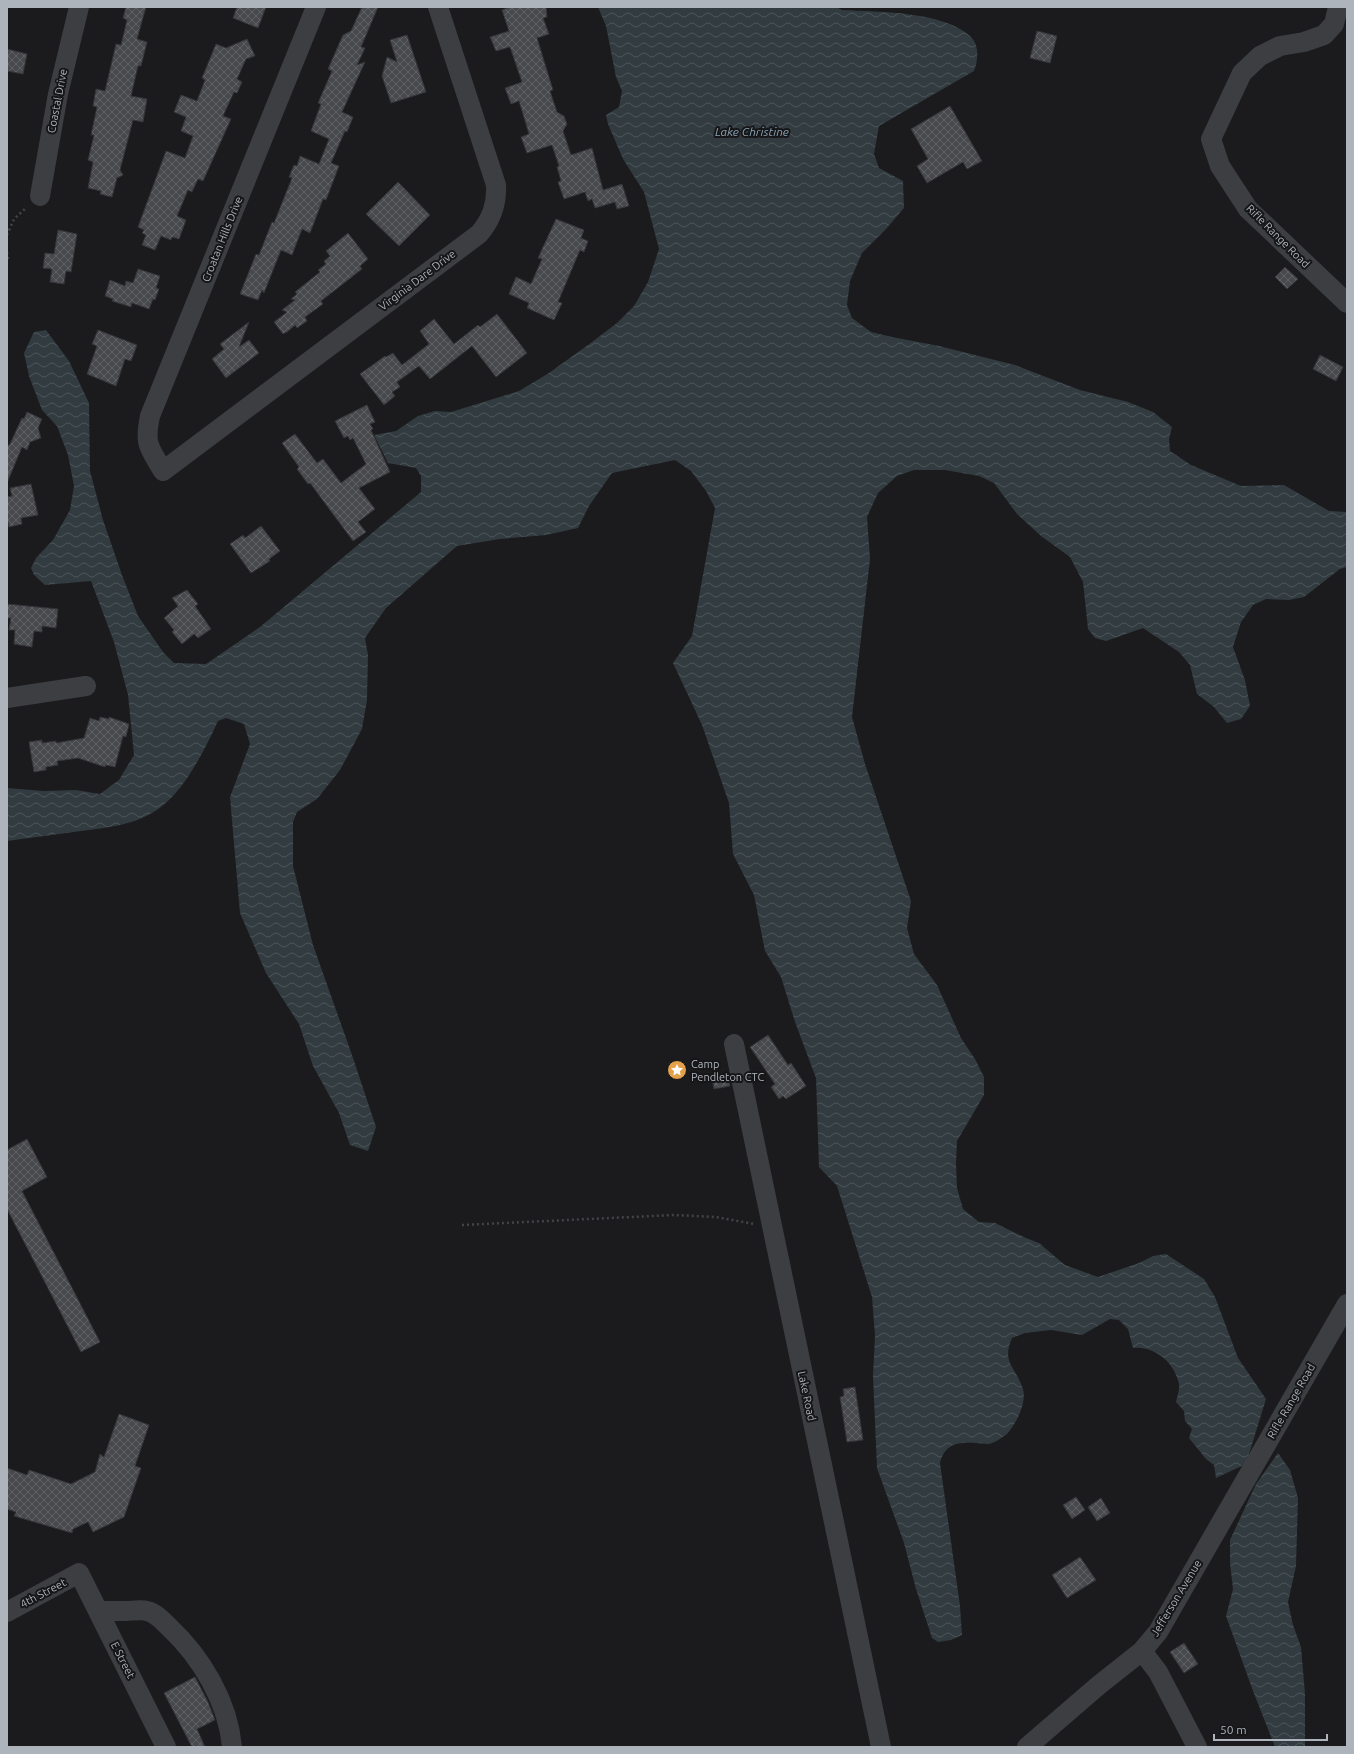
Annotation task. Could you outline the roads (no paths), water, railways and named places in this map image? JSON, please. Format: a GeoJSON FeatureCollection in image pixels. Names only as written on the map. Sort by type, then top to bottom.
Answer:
{"type":"FeatureCollection","features":[{"type":"Feature","properties":{"kind":"street","name":"Coastal Drive"},"geometry":{"type":"LineString","coordinates":[[40,196],[58,94],[79,7]]}},
{"type":"Feature","properties":{"kind":"street","name":"Croatan Hills Drive"},"geometry":{"type":"LineString","coordinates":[[163,471],[149,448],[146,435],[150,416],[316,7]]}},
{"type":"Feature","properties":{"kind":"street","name":"Virginia Dare Drive"},"geometry":{"type":"LineString","coordinates":[[163,471],[472,238],[487,225],[497,200],[496,185],[438,7]]}},
{"type":"Feature","properties":{"kind":"street","name":"Rifle Range Road"},"geometry":{"type":"LineString","coordinates":[[1338,7],[1334,24],[1324,35],[1304,42],[1280,46],[1260,56],[1242,73],[1211,139],[1220,166],[1248,209],[1347,303]]}},
{"type":"Feature","properties":{"kind":"street"},"geometry":{"type":"LineString","coordinates":[[7,698],[86,686]]}},
{"type":"Feature","properties":{"kind":"street","name":"Lake Road"},"geometry":{"type":"LineString","coordinates":[[734,1044],[881,1747]]}},
{"type":"Feature","properties":{"kind":"street","name":"Rifle Range Road"},"geometry":{"type":"LineString","coordinates":[[1235,1497],[1347,1304]]}},
{"type":"Feature","properties":{"kind":"street","name":"Jefferson Avenue"},"geometry":{"type":"LineString","coordinates":[[1026,1747],[1098,1685],[1142,1651],[1158,1632],[1235,1497]]}},
{"type":"Feature","properties":{"kind":"street","name":"E Street"},"geometry":{"type":"LineString","coordinates":[[79,1573],[166,1747]]}},
{"type":"Feature","properties":{"kind":"street","name":"4th Street"},"geometry":{"type":"LineString","coordinates":[[7,1612],[79,1573]]}},
{"type":"Feature","properties":{"kind":"street"},"geometry":{"type":"LineString","coordinates":[[98,1611],[147,1610],[156,1614],[176,1633],[202,1665],[214,1688],[224,1710],[230,1730],[232,1747]]}},
{"type":"Feature","properties":{"kind":"street"},"geometry":{"type":"LineString","coordinates":[[1142,1651],[1158,1672],[1197,1747]]}},
{"type":"Feature","properties":{"kind":"water","name":"Lake Christine"},"geometry":{"type":"Polygon","coordinates":[[[598,7],[836,7],[842,10],[909,14],[927,17],[958,28],[970,36],[977,48],[974,71],[879,126],[874,154],[879,168],[903,181],[904,208],[862,253],[850,281],[847,305],[852,318],[871,332],[939,346],[1015,365],[1080,390],[1128,402],[1153,412],[1172,427],[1169,439],[1170,451],[1191,465],[1241,486],[1284,485],[1329,511],[1347,512],[1347,567],[1340,569],[1304,597],[1289,600],[1266,599],[1253,605],[1241,622],[1233,647],[1245,680],[1250,706],[1241,719],[1227,723],[1214,707],[1197,694],[1190,665],[1179,652],[1143,628],[1106,641],[1095,638],[1088,629],[1083,582],[1070,557],[1041,536],[1017,514],[994,483],[979,476],[945,470],[914,470],[897,476],[878,493],[867,517],[870,559],[852,717],[865,764],[911,901],[907,928],[914,954],[937,985],[961,1038],[975,1059],[984,1077],[984,1095],[957,1141],[957,1188],[963,1209],[979,1222],[995,1223],[1039,1243],[1065,1265],[1098,1277],[1139,1263],[1153,1256],[1166,1254],[1204,1279],[1215,1297],[1238,1358],[1266,1399],[1246,1464],[1216,1478],[1214,1465],[1206,1459],[1189,1438],[1192,1429],[1185,1421],[1184,1411],[1176,1402],[1179,1384],[1173,1369],[1168,1362],[1156,1353],[1141,1348],[1133,1348],[1128,1329],[1119,1320],[1110,1319],[1082,1335],[1051,1330],[1025,1333],[1012,1338],[1008,1353],[1009,1359],[1023,1389],[1024,1395],[1020,1413],[1014,1425],[1007,1434],[990,1444],[963,1443],[949,1448],[942,1457],[940,1463],[960,1606],[962,1635],[951,1640],[938,1642],[932,1638],[916,1589],[904,1543],[877,1468],[873,1376],[875,1336],[872,1297],[837,1186],[819,1167],[816,1078],[795,1022],[781,977],[765,951],[754,895],[733,854],[729,803],[702,725],[673,663],[692,636],[715,508],[706,491],[691,471],[675,460],[612,473],[589,506],[578,528],[546,535],[500,539],[457,546],[386,608],[365,638],[368,655],[367,700],[362,729],[340,770],[317,799],[297,812],[293,822],[293,866],[313,945],[376,1127],[368,1151],[350,1145],[339,1113],[313,1066],[299,1024],[266,973],[240,913],[230,797],[250,744],[244,724],[226,718],[218,721],[201,756],[187,779],[170,799],[152,813],[131,822],[119,825],[7,841],[7,788],[44,791],[76,790],[100,794],[119,780],[134,755],[128,695],[114,642],[91,581],[45,585],[34,575],[31,568],[36,558],[53,540],[70,510],[74,486],[68,455],[57,426],[42,410],[29,376],[24,353],[34,332],[46,330],[69,361],[89,403],[90,471],[103,520],[138,616],[163,652],[174,663],[206,664],[260,627],[421,492],[421,476],[416,468],[388,463],[374,435],[396,431],[418,416],[435,411],[451,412],[519,391],[549,373],[592,342],[617,323],[634,306],[648,282],[659,249],[644,192],[623,159],[608,124],[606,115],[619,107],[622,91],[616,77],[606,26],[598,7]]]}},
{"type":"Feature","properties":{"kind":"water"},"geometry":{"type":"Polygon","coordinates":[[[1278,1453],[1290,1470],[1298,1498],[1296,1566],[1288,1602],[1293,1625],[1301,1647],[1305,1694],[1305,1747],[1275,1747],[1226,1616],[1233,1589],[1230,1563],[1230,1540],[1256,1484],[1278,1453]]]}},
{"type":"Feature","properties":{"kind":"place","name":"Camp Pendleton CTC"},"geometry":{"type":"Point","coordinates":[677,1070]}}]}
